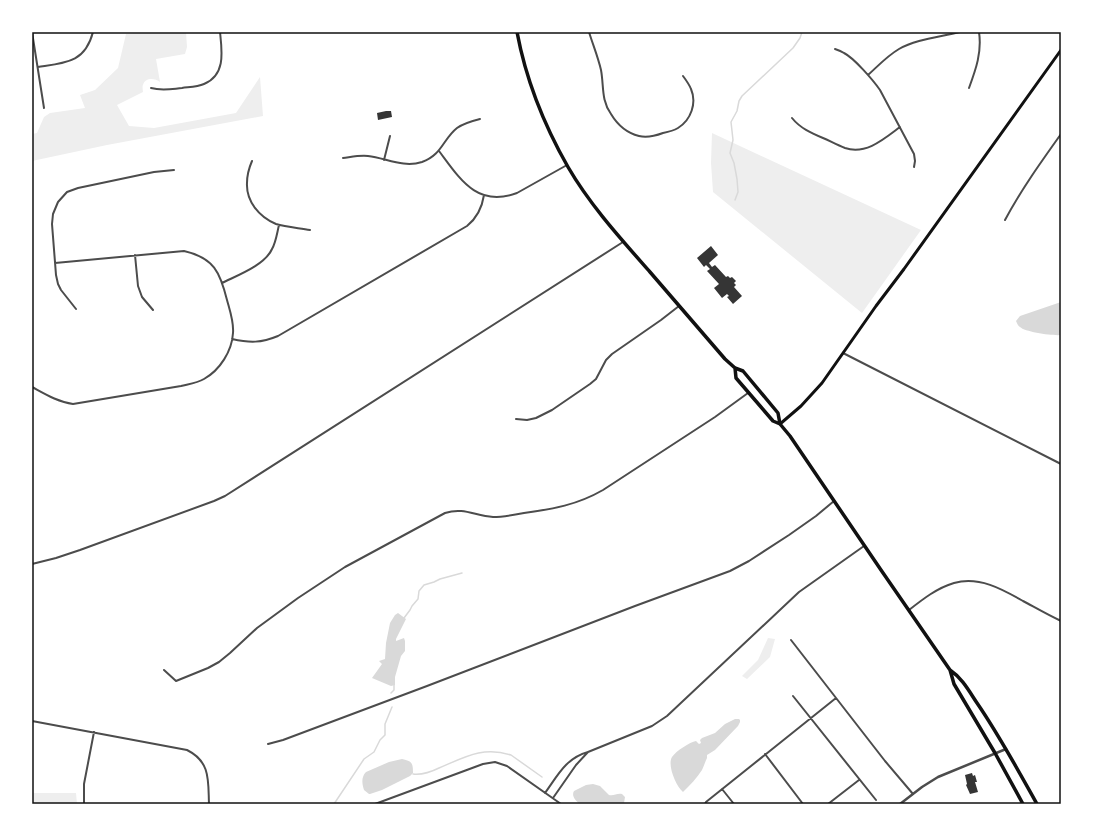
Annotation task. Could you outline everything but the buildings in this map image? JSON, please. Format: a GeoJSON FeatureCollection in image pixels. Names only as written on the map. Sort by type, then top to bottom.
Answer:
{"type":"FeatureCollection","features":[{"type":"Feature","properties":{"kind":"main road"},"geometry":{"type":"LineString","coordinates":[[517,32],[522,56],[532,89],[548,129],[567,165],[589,199],[623,242],[725,359],[735,368],[743,372],[778,413],[780,424]]}},
{"type":"Feature","properties":{"kind":"main road"},"geometry":{"type":"LineString","coordinates":[[780,424],[812,395],[1061,50]]}},
{"type":"Feature","properties":{"kind":"main road"},"geometry":{"type":"LineString","coordinates":[[735,368],[736,378],[748,393],[773,420],[780,424],[790,436],[950,670],[954,684],[1023,804]]}},
{"type":"Feature","properties":{"kind":"main road"},"geometry":{"type":"LineString","coordinates":[[950,670],[962,680],[985,715],[1037,804]]}},
{"type":"Feature","properties":{"kind":"street"},"geometry":{"type":"LineString","coordinates":[[32,32],[44,108]]}},
{"type":"Feature","properties":{"kind":"street"},"geometry":{"type":"LineString","coordinates":[[38,67],[68,62],[77,58],[87,49],[93,32]]}},
{"type":"Feature","properties":{"kind":"street"},"geometry":{"type":"LineString","coordinates":[[151,88],[164,90],[199,85],[210,80],[220,67],[222,59],[220,32]]}},
{"type":"Feature","properties":{"kind":"street"},"geometry":{"type":"LineString","coordinates":[[589,32],[602,76],[603,96],[606,107],[618,124],[634,134],[644,137],[661,134],[674,130],[686,121],[692,109],[693,96],[692,90],[683,76]]}},
{"type":"Feature","properties":{"kind":"street"},"geometry":{"type":"LineString","coordinates":[[868,75],[885,59],[901,48],[913,43],[960,32]]}},
{"type":"Feature","properties":{"kind":"street"},"geometry":{"type":"LineString","coordinates":[[969,88],[979,59],[979,32]]}},
{"type":"Feature","properties":{"kind":"street"},"geometry":{"type":"LineString","coordinates":[[835,49],[845,53],[868,75],[880,90],[914,154],[914,167]]}},
{"type":"Feature","properties":{"kind":"street"},"geometry":{"type":"LineString","coordinates":[[792,118],[802,128],[845,148],[854,150],[866,149],[872,146],[900,127]]}},
{"type":"Feature","properties":{"kind":"street"},"geometry":{"type":"LineString","coordinates":[[343,158],[365,156],[401,164],[413,164],[429,159],[439,152],[457,128],[468,122],[480,119]]}},
{"type":"Feature","properties":{"kind":"street"},"geometry":{"type":"LineString","coordinates":[[1005,220],[1026,183],[1061,134]]}},
{"type":"Feature","properties":{"kind":"street"},"geometry":{"type":"LineString","coordinates":[[384,160],[390,136]]}},
{"type":"Feature","properties":{"kind":"street"},"geometry":{"type":"LineString","coordinates":[[439,152],[464,183],[473,190],[484,195],[497,198],[511,196],[518,193],[567,165]]}},
{"type":"Feature","properties":{"kind":"street"},"geometry":{"type":"LineString","coordinates":[[252,162],[248,171],[246,183],[253,207],[263,216],[279,225],[310,230]]}},
{"type":"Feature","properties":{"kind":"street"},"geometry":{"type":"LineString","coordinates":[[76,309],[61,290],[56,275],[52,219],[56,206],[65,194],[78,188],[154,172],[174,170]]}},
{"type":"Feature","properties":{"kind":"street"},"geometry":{"type":"LineString","coordinates":[[232,340],[256,342],[278,336],[467,226],[473,221],[479,212],[484,195]]}},
{"type":"Feature","properties":{"kind":"street"},"geometry":{"type":"LineString","coordinates":[[222,283],[261,262],[268,256],[272,251],[279,225]]}},
{"type":"Feature","properties":{"kind":"street"},"geometry":{"type":"LineString","coordinates":[[32,564],[80,550],[225,496],[623,242]]}},
{"type":"Feature","properties":{"kind":"street"},"geometry":{"type":"LineString","coordinates":[[32,387],[61,402],[73,404],[181,386],[205,378],[214,371],[226,355],[232,340],[232,320],[222,283],[216,269],[202,256],[184,251],[55,263]]}},
{"type":"Feature","properties":{"kind":"street"},"geometry":{"type":"LineString","coordinates":[[135,255],[138,286],[142,297],[153,310]]}},
{"type":"Feature","properties":{"kind":"street"},"geometry":{"type":"LineString","coordinates":[[516,419],[527,420],[536,418],[552,410],[590,384],[596,379],[606,360],[612,354],[662,320],[679,306]]}},
{"type":"Feature","properties":{"kind":"street"},"geometry":{"type":"LineString","coordinates":[[843,353],[1061,464]]}},
{"type":"Feature","properties":{"kind":"street"},"geometry":{"type":"LineString","coordinates":[[164,670],[176,681],[212,666],[230,653],[257,628],[330,576],[359,558],[445,513],[452,511],[463,511],[485,516],[500,517],[553,509],[586,499],[603,490],[715,417],[748,393]]}},
{"type":"Feature","properties":{"kind":"street"},"geometry":{"type":"LineString","coordinates":[[268,744],[283,740],[623,610],[730,571],[789,535],[834,501]]}},
{"type":"Feature","properties":{"kind":"street"},"geometry":{"type":"LineString","coordinates":[[545,793],[572,759],[580,754],[652,726],[667,716],[799,592],[864,546]]}},
{"type":"Feature","properties":{"kind":"street"},"geometry":{"type":"LineString","coordinates":[[908,610],[940,589],[953,584],[972,581],[997,587],[1061,621]]}},
{"type":"Feature","properties":{"kind":"street"},"geometry":{"type":"LineString","coordinates":[[791,640],[885,761],[913,794]]}},
{"type":"Feature","properties":{"kind":"street"},"geometry":{"type":"LineString","coordinates":[[793,696],[876,800]]}},
{"type":"Feature","properties":{"kind":"street"},"geometry":{"type":"LineString","coordinates":[[705,804],[836,698]]}},
{"type":"Feature","properties":{"kind":"street"},"geometry":{"type":"LineString","coordinates":[[32,721],[188,750],[202,761],[208,776],[209,804]]}},
{"type":"Feature","properties":{"kind":"street"},"geometry":{"type":"LineString","coordinates":[[84,804],[84,784],[94,732]]}},
{"type":"Feature","properties":{"kind":"street"},"geometry":{"type":"LineString","coordinates":[[900,804],[938,777],[1006,749]]}},
{"type":"Feature","properties":{"kind":"street"},"geometry":{"type":"LineString","coordinates":[[553,798],[576,765],[588,752]]}},
{"type":"Feature","properties":{"kind":"street"},"geometry":{"type":"LineString","coordinates":[[766,754],[804,804]]}},
{"type":"Feature","properties":{"kind":"street"},"geometry":{"type":"LineString","coordinates":[[375,804],[483,764],[495,762],[507,766],[561,804]]}},
{"type":"Feature","properties":{"kind":"street"},"geometry":{"type":"LineString","coordinates":[[828,804],[859,780]]}},
{"type":"Feature","properties":{"kind":"street"},"geometry":{"type":"LineString","coordinates":[[722,789],[734,804]]}},
{"type":"Feature","properties":{"kind":"shaded area"},"geometry":{"type":"Polygon","coordinates":[[[142,32],[186,32],[187,47],[185,54],[156,59],[160,82],[153,79],[148,79],[144,82],[143,92],[117,105],[129,126],[154,128],[236,113],[260,77],[263,116],[107,145],[32,161],[32,134],[37,133],[44,117],[50,113],[85,108],[80,95],[95,90],[118,68],[126,34],[142,32]]]}},
{"type":"Feature","properties":{"kind":"shaded area"},"geometry":{"type":"Polygon","coordinates":[[[712,133],[921,230],[862,313],[713,192],[711,163],[712,133]]]}},
{"type":"Feature","properties":{"kind":"shaded area"},"geometry":{"type":"Polygon","coordinates":[[[1061,302],[1061,335],[1033,332],[1019,327],[1016,321],[1020,316],[1061,302]]]}},
{"type":"Feature","properties":{"kind":"shaded area"},"geometry":{"type":"Polygon","coordinates":[[[398,613],[406,619],[396,641],[404,638],[405,651],[401,656],[395,677],[395,685],[391,686],[372,678],[382,664],[379,661],[385,659],[386,643],[390,623],[398,613]]]}},
{"type":"Feature","properties":{"kind":"shaded area"},"geometry":{"type":"Polygon","coordinates":[[[768,638],[775,639],[770,657],[747,679],[742,676],[758,660],[768,638]]]}},
{"type":"Feature","properties":{"kind":"shaded area"},"geometry":{"type":"Polygon","coordinates":[[[735,719],[740,720],[738,726],[715,750],[707,755],[702,770],[696,779],[683,792],[671,770],[672,757],[690,743],[696,741],[699,744],[701,743],[700,740],[702,738],[715,733],[725,724],[735,719]]]}},
{"type":"Feature","properties":{"kind":"shaded area"},"geometry":{"type":"Polygon","coordinates":[[[402,759],[410,762],[413,767],[413,773],[410,776],[382,790],[370,794],[364,790],[362,781],[366,772],[389,762],[402,759]]]}},
{"type":"Feature","properties":{"kind":"shaded area"},"geometry":{"type":"Polygon","coordinates":[[[593,784],[600,786],[609,795],[622,794],[625,797],[624,803],[580,804],[574,797],[574,791],[586,785],[593,784]]]}},
{"type":"Feature","properties":{"kind":"shaded area"},"geometry":{"type":"Polygon","coordinates":[[[32,791],[34,793],[76,793],[77,804],[32,804],[32,791]]]}},
{"type":"Feature","properties":{"kind":"waterway"},"geometry":{"type":"LineString","coordinates":[[735,200],[738,192],[734,163],[730,153],[733,140],[731,122],[737,111],[739,101],[742,96],[793,48],[802,32]]}},
{"type":"Feature","properties":{"kind":"waterway"},"geometry":{"type":"LineString","coordinates":[[404,618],[418,599],[419,591],[424,585],[462,573]]}},
{"type":"Feature","properties":{"kind":"waterway"},"geometry":{"type":"LineString","coordinates":[[391,693],[394,690],[394,685]]}},
{"type":"Feature","properties":{"kind":"waterway"},"geometry":{"type":"LineString","coordinates":[[334,804],[364,759],[374,752],[380,740],[385,735],[385,724],[392,707]]}},
{"type":"Feature","properties":{"kind":"waterway"},"geometry":{"type":"LineString","coordinates":[[413,774],[433,771],[474,754],[492,752],[511,755],[542,777]]}}]}
